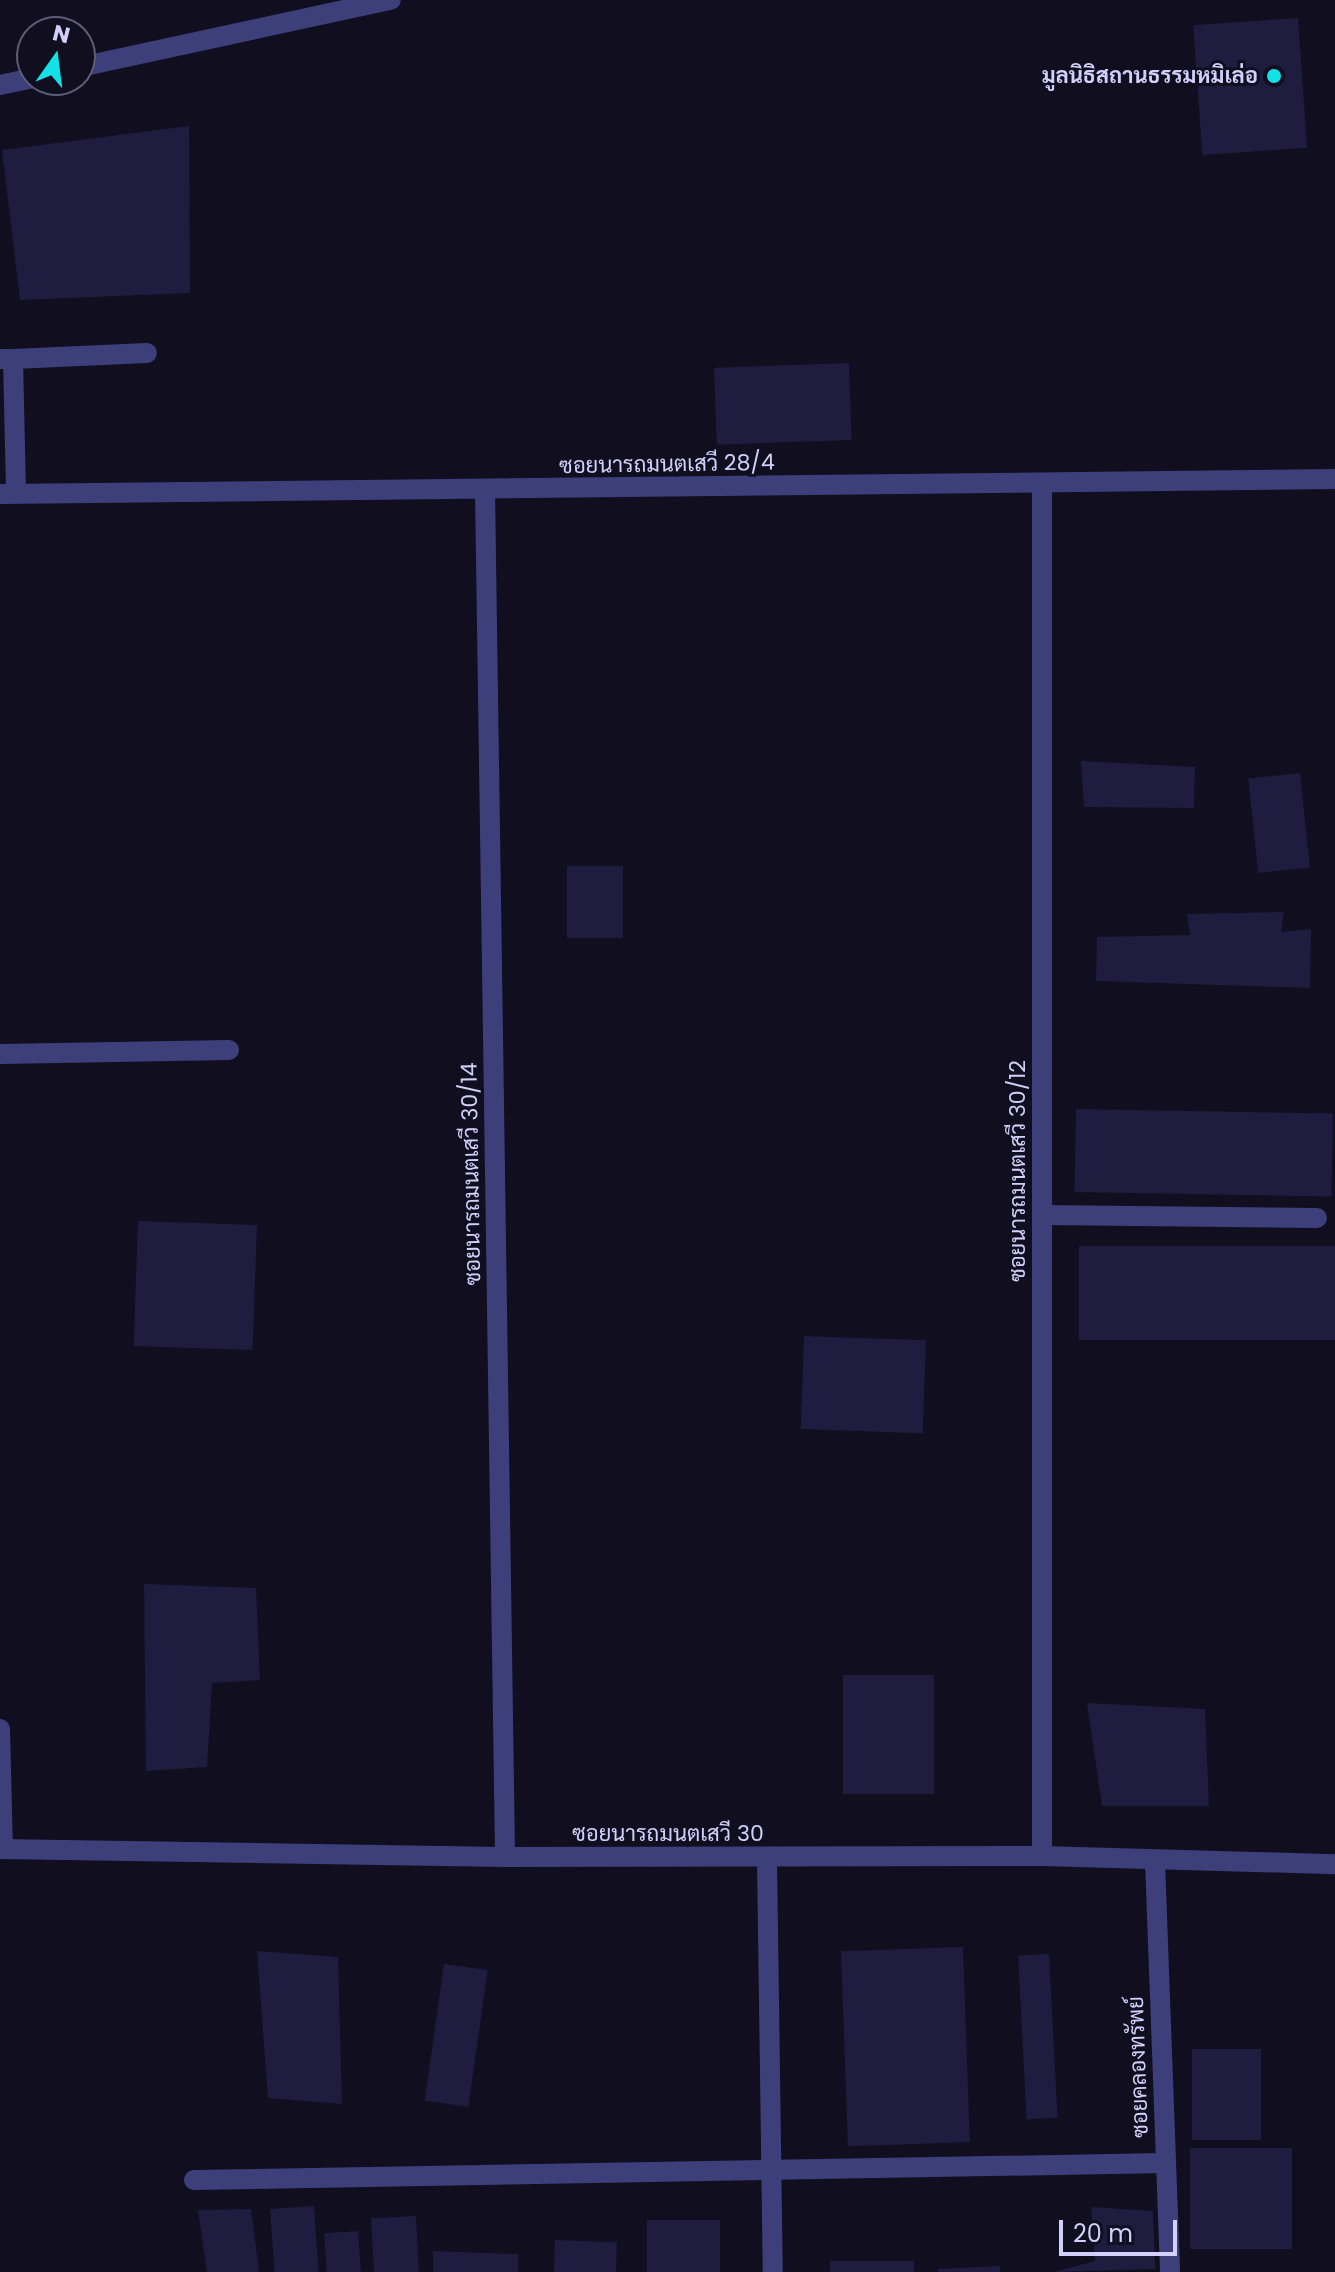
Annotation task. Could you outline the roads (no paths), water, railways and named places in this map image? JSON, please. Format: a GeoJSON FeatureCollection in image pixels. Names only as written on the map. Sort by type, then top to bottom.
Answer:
{"type":"FeatureCollection","features":[{"type":"Feature","properties":{"kind":"street"},"geometry":{"type":"LineString","coordinates":[[96,64],[391,0]]}},
{"type":"Feature","properties":{"kind":"street"},"geometry":{"type":"LineString","coordinates":[[8,494],[6,359],[147,353]]}},
{"type":"Feature","properties":{"kind":"street","name":"ซอยนารถมนตเสวี 28/4"},"geometry":{"type":"LineString","coordinates":[[8,494],[1042,485],[1335,479]]}},
{"type":"Feature","properties":{"kind":"street","name":"ซอยนารถมนตเสวี 30/12"},"geometry":{"type":"LineString","coordinates":[[1042,485],[1042,1856]]}},
{"type":"Feature","properties":{"kind":"street","name":"ซอยนารถมนตเสวี 30/14"},"geometry":{"type":"LineString","coordinates":[[485,490],[505,1857]]}},
{"type":"Feature","properties":{"kind":"street"},"geometry":{"type":"LineString","coordinates":[[0,1054],[229,1050]]}},
{"type":"Feature","properties":{"kind":"street"},"geometry":{"type":"LineString","coordinates":[[1042,1215],[1317,1218]]}},
{"type":"Feature","properties":{"kind":"street"},"geometry":{"type":"LineString","coordinates":[[0,1729],[2,1848]]}},
{"type":"Feature","properties":{"kind":"street","name":"ซอยนารถมนตเสวี 30"},"geometry":{"type":"LineString","coordinates":[[2,1848],[505,1857],[767,1859],[1042,1856],[1335,1864]]}},
{"type":"Feature","properties":{"kind":"street"},"geometry":{"type":"LineString","coordinates":[[767,1859],[773,2272]]}},
{"type":"Feature","properties":{"kind":"street","name":"ซอยคลองทรัพย์"},"geometry":{"type":"LineString","coordinates":[[1155,1861],[1170,2272]]}},
{"type":"Feature","properties":{"kind":"street"},"geometry":{"type":"LineString","coordinates":[[194,2180],[1166,2163]]}},
{"type":"Feature","properties":{"kind":"place","name":"มูลนิธิสถานธรรมหมิเล่อ"},"geometry":{"type":"Point","coordinates":[1274,76]}}]}
